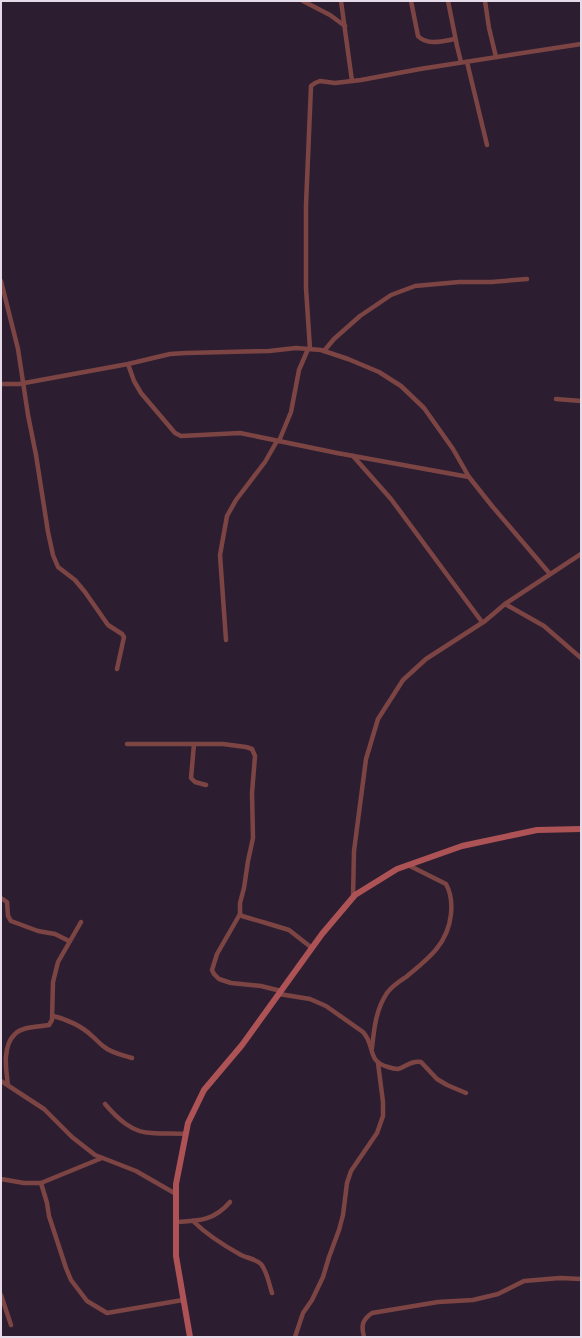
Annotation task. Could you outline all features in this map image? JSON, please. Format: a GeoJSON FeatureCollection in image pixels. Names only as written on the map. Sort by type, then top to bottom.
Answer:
{"type":"FeatureCollection","features":[{"type":"Feature","properties":{"kind":"main road"},"geometry":{"type":"LineString","coordinates":[[190,1337],[176,1256],[176,1184],[188,1123],[204,1090],[242,1045],[322,934],[355,895],[397,869],[462,846],[537,830],[581,829]]}},
{"type":"Feature","properties":{"kind":"street"},"geometry":{"type":"LineString","coordinates":[[303,1],[330,15],[345,26]]}},
{"type":"Feature","properties":{"kind":"street"},"geometry":{"type":"LineString","coordinates":[[341,1],[352,81]]}},
{"type":"Feature","properties":{"kind":"street"},"geometry":{"type":"LineString","coordinates":[[411,1],[418,36],[421,39],[431,42],[456,39]]}},
{"type":"Feature","properties":{"kind":"street"},"geometry":{"type":"LineString","coordinates":[[448,1],[461,62]]}},
{"type":"Feature","properties":{"kind":"street"},"geometry":{"type":"LineString","coordinates":[[485,1],[489,28],[496,57]]}},
{"type":"Feature","properties":{"kind":"street"},"geometry":{"type":"LineString","coordinates":[[226,640],[220,555],[227,516],[236,500],[265,462],[278,441],[291,412],[298,370],[309,349],[306,288],[306,205],[311,86],[320,81],[352,81],[461,62],[581,44]]}},
{"type":"Feature","properties":{"kind":"street"},"geometry":{"type":"LineString","coordinates":[[467,62],[487,145]]}},
{"type":"Feature","properties":{"kind":"street"},"geometry":{"type":"LineString","coordinates":[[324,351],[334,339],[360,316],[391,295],[415,286],[459,282],[491,282],[527,278]]}},
{"type":"Feature","properties":{"kind":"street"},"geometry":{"type":"LineString","coordinates":[[1,281],[18,349],[53,555],[58,567],[75,580],[108,625],[124,637],[116,669]]}},
{"type":"Feature","properties":{"kind":"street"},"geometry":{"type":"LineString","coordinates":[[1,384],[23,383],[128,364],[170,354],[309,349],[324,351],[348,359],[379,372],[400,386],[424,408],[453,449],[469,477],[550,574]]}},
{"type":"Feature","properties":{"kind":"street"},"geometry":{"type":"LineString","coordinates":[[128,364],[134,381],[141,393],[175,433],[181,436],[240,433],[353,456],[469,477]]}},
{"type":"Feature","properties":{"kind":"street"},"geometry":{"type":"LineString","coordinates":[[556,399],[581,402]]}},
{"type":"Feature","properties":{"kind":"street"},"geometry":{"type":"LineString","coordinates":[[353,456],[391,499],[482,622]]}},
{"type":"Feature","properties":{"kind":"street"},"geometry":{"type":"LineString","coordinates":[[353,898],[354,851],[366,759],[378,719],[403,680],[426,659],[482,622],[505,604],[581,554]]}},
{"type":"Feature","properties":{"kind":"street"},"geometry":{"type":"LineString","coordinates":[[505,604],[544,626],[581,658]]}},
{"type":"Feature","properties":{"kind":"street"},"geometry":{"type":"LineString","coordinates":[[127,744],[223,744],[252,749],[255,756],[252,793],[253,838],[240,903],[240,914],[215,958],[212,970],[219,979],[231,983],[261,986],[280,993],[310,999],[326,1006],[368,1036],[378,1063],[383,1102],[382,1116],[376,1133],[352,1171],[347,1183],[343,1215],[339,1230],[323,1277],[312,1300],[303,1313],[295,1337]]}},
{"type":"Feature","properties":{"kind":"street"},"geometry":{"type":"LineString","coordinates":[[194,744],[191,778],[195,782],[206,785]]}},
{"type":"Feature","properties":{"kind":"street"},"geometry":{"type":"LineString","coordinates":[[372,1048],[379,1007],[388,992],[421,964],[443,941],[450,927],[450,899],[449,889],[446,884],[408,865]]}},
{"type":"Feature","properties":{"kind":"street"},"geometry":{"type":"LineString","coordinates":[[1,898],[7,902],[8,916],[11,921],[38,931],[55,934],[70,941]]}},
{"type":"Feature","properties":{"kind":"street"},"geometry":{"type":"LineString","coordinates":[[240,914],[242,916],[289,930],[312,948]]}},
{"type":"Feature","properties":{"kind":"street"},"geometry":{"type":"LineString","coordinates":[[8,1085],[5,1062],[6,1053],[11,1040],[15,1034],[21,1031],[30,1028],[49,1026],[53,1016],[53,982],[58,962],[81,922]]}},
{"type":"Feature","properties":{"kind":"street"},"geometry":{"type":"LineString","coordinates":[[53,1016],[78,1026],[112,1052],[132,1058]]}},
{"type":"Feature","properties":{"kind":"street"},"geometry":{"type":"LineString","coordinates":[[378,1063],[387,1067],[398,1069],[411,1062],[421,1062],[437,1079],[447,1086],[466,1093]]}},
{"type":"Feature","properties":{"kind":"street"},"geometry":{"type":"LineString","coordinates":[[1,1081],[44,1109],[72,1137],[95,1155],[136,1171],[176,1194]]}},
{"type":"Feature","properties":{"kind":"street"},"geometry":{"type":"LineString","coordinates":[[105,1104],[123,1122],[140,1131],[151,1134],[186,1134]]}},
{"type":"Feature","properties":{"kind":"street"},"geometry":{"type":"LineString","coordinates":[[1,1179],[24,1183],[41,1183],[102,1158]]}},
{"type":"Feature","properties":{"kind":"street"},"geometry":{"type":"LineString","coordinates":[[41,1183],[49,1216],[70,1280],[87,1301],[107,1313],[183,1300]]}},
{"type":"Feature","properties":{"kind":"street"},"geometry":{"type":"LineString","coordinates":[[176,1222],[193,1221],[210,1217],[220,1212],[230,1202]]}},
{"type":"Feature","properties":{"kind":"street"},"geometry":{"type":"LineString","coordinates":[[193,1221],[214,1239],[242,1256],[259,1263],[272,1293]]}},
{"type":"Feature","properties":{"kind":"street"},"geometry":{"type":"LineString","coordinates":[[364,1337],[362,1325],[366,1317],[372,1313],[438,1302],[473,1300],[498,1294],[524,1281],[560,1278],[581,1279]]}},
{"type":"Feature","properties":{"kind":"street"},"geometry":{"type":"LineString","coordinates":[[1,1295],[11,1325]]}}]}
